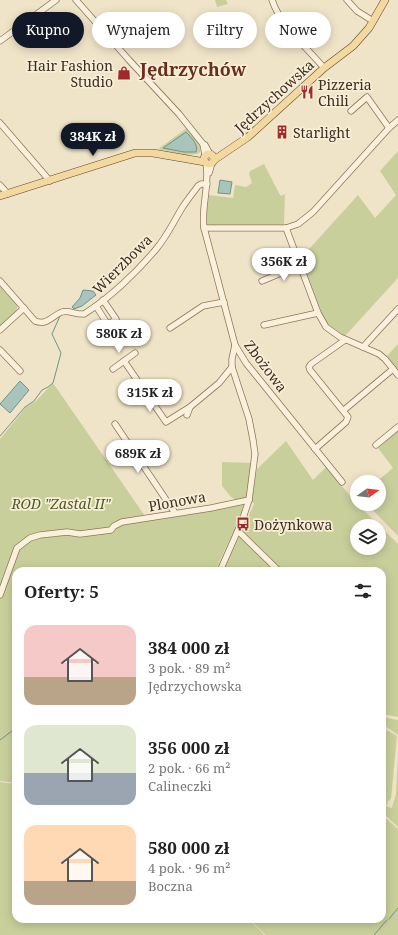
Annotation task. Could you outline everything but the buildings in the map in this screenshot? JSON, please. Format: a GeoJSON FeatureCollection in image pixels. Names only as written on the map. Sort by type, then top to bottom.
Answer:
{"type":"FeatureCollection","features":[{"type":"Feature","properties":{"kind":"main road","name":"Jędrzychowska"},"geometry":{"type":"LineString","coordinates":[[0,196],[135,153],[153,153],[193,160],[208,159],[223,153],[248,138],[324,68],[357,42],[373,21],[385,0]]}},
{"type":"Feature","properties":{"kind":"street"},"geometry":{"type":"LineString","coordinates":[[0,41],[56,0]]}},
{"type":"Feature","properties":{"kind":"street"},"geometry":{"type":"LineString","coordinates":[[76,0],[134,66],[179,114],[203,144],[206,145],[208,159]]}},
{"type":"Feature","properties":{"kind":"street"},"geometry":{"type":"LineString","coordinates":[[272,0],[283,22],[324,68]]}},
{"type":"Feature","properties":{"kind":"street"},"geometry":{"type":"LineString","coordinates":[[347,0],[357,11],[373,21]]}},
{"type":"Feature","properties":{"kind":"street"},"geometry":{"type":"LineString","coordinates":[[351,111],[367,97],[389,128]]}},
{"type":"Feature","properties":{"kind":"street"},"geometry":{"type":"LineString","coordinates":[[204,228],[286,228],[298,224],[313,212],[398,120]]}},
{"type":"Feature","properties":{"kind":"street"},"geometry":{"type":"LineString","coordinates":[[0,123],[50,181]]}},
{"type":"Feature","properties":{"kind":"street","name":"Zbożowa"},"geometry":{"type":"LineString","coordinates":[[208,159],[210,172],[208,175],[203,213],[204,228],[235,345],[246,363],[342,482]]}},
{"type":"Feature","properties":{"kind":"street","name":"Wierzbowa"},"geometry":{"type":"LineString","coordinates":[[0,281],[35,321],[42,322],[51,319],[60,312],[84,314],[121,286],[158,248],[182,208],[198,186],[201,184],[207,184]]}},
{"type":"Feature","properties":{"kind":"street"},"geometry":{"type":"LineString","coordinates":[[0,185],[8,194]]}},
{"type":"Feature","properties":{"kind":"street"},"geometry":{"type":"LineString","coordinates":[[286,228],[318,313],[326,327],[345,340],[363,346],[379,354],[385,358],[398,375]]}},
{"type":"Feature","properties":{"kind":"street"},"geometry":{"type":"LineString","coordinates":[[262,282],[300,265]]}},
{"type":"Feature","properties":{"kind":"street"},"geometry":{"type":"LineString","coordinates":[[12,294],[16,288]]}},
{"type":"Feature","properties":{"kind":"street"},"geometry":{"type":"LineString","coordinates":[[96,306],[108,325],[116,319],[103,300]]}},
{"type":"Feature","properties":{"kind":"street"},"geometry":{"type":"LineString","coordinates":[[170,328],[203,306],[224,302]]}},
{"type":"Feature","properties":{"kind":"street"},"geometry":{"type":"LineString","coordinates":[[0,330],[24,308]]}},
{"type":"Feature","properties":{"kind":"street"},"geometry":{"type":"LineString","coordinates":[[363,346],[398,309]]}},
{"type":"Feature","properties":{"kind":"street"},"geometry":{"type":"LineString","coordinates":[[264,325],[318,313]]}},
{"type":"Feature","properties":{"kind":"street"},"geometry":{"type":"LineString","coordinates":[[315,449],[346,422],[348,417],[344,410],[309,369],[310,365],[345,340]]}},
{"type":"Feature","properties":{"kind":"street"},"geometry":{"type":"LineString","coordinates":[[222,567],[238,531],[249,500],[254,461],[254,447],[247,411],[232,367],[235,345]]}},
{"type":"Feature","properties":{"kind":"street"},"geometry":{"type":"LineString","coordinates":[[0,350],[20,371]]}},
{"type":"Feature","properties":{"kind":"street"},"geometry":{"type":"LineString","coordinates":[[113,369],[136,352]]}},
{"type":"Feature","properties":{"kind":"street"},"geometry":{"type":"LineString","coordinates":[[124,361],[166,422],[190,407],[219,382],[232,367]]}},
{"type":"Feature","properties":{"kind":"street"},"geometry":{"type":"LineString","coordinates":[[344,410],[393,369]]}},
{"type":"Feature","properties":{"kind":"street"},"geometry":{"type":"LineString","coordinates":[[187,415],[190,407]]}},
{"type":"Feature","properties":{"kind":"street"},"geometry":{"type":"LineString","coordinates":[[115,424],[175,513]]}},
{"type":"Feature","properties":{"kind":"street"},"geometry":{"type":"LineString","coordinates":[[376,445],[398,427]]}},
{"type":"Feature","properties":{"kind":"street","name":"Plonowa"},"geometry":{"type":"LineString","coordinates":[[0,595],[17,548],[30,538],[62,532],[80,534],[111,530],[114,526],[122,522],[211,508],[249,500]]}},
{"type":"Feature","properties":{"kind":"street"},"geometry":{"type":"LineString","coordinates":[[238,531],[275,567]]}},
{"type":"Feature","properties":{"kind":"green space"},"geometry":{"type":"Polygon","coordinates":[[[215,0],[226,0],[228,4],[217,7],[215,0]]]}},
{"type":"Feature","properties":{"kind":"green space"},"geometry":{"type":"Polygon","coordinates":[[[187,128],[200,147],[200,152],[198,154],[185,155],[158,149],[187,128]]]}},
{"type":"Feature","properties":{"kind":"green space"},"geometry":{"type":"Polygon","coordinates":[[[398,151],[398,278],[345,336],[325,322],[301,258],[358,195],[375,218],[396,195],[380,171],[398,151]]]}},
{"type":"Feature","properties":{"kind":"green space"},"geometry":{"type":"Polygon","coordinates":[[[264,164],[281,196],[285,194],[284,224],[282,226],[208,226],[206,224],[206,217],[209,195],[233,198],[235,185],[246,187],[252,183],[249,174],[250,171],[264,164]]]}},
{"type":"Feature","properties":{"kind":"green space"},"geometry":{"type":"Polygon","coordinates":[[[0,286],[17,305],[17,308],[12,317],[0,327],[0,286]]]}},
{"type":"Feature","properties":{"kind":"green space"},"geometry":{"type":"Polygon","coordinates":[[[398,344],[398,370],[387,356],[398,344]]]}},
{"type":"Feature","properties":{"kind":"green space","name":"ROD \"Zastal II\""},"geometry":{"type":"Polygon","coordinates":[[[53,383],[145,516],[245,503],[217,567],[12,567],[12,782],[0,781],[0,439],[26,407],[36,401],[53,383]]]}},
{"type":"Feature","properties":{"kind":"green space"},"geometry":{"type":"Polygon","coordinates":[[[398,431],[398,536],[386,524],[386,519],[382,519],[374,511],[386,511],[386,475],[384,475],[393,468],[378,448],[398,431]]]}},
{"type":"Feature","properties":{"kind":"green space"},"geometry":{"type":"Polygon","coordinates":[[[286,441],[313,480],[326,467],[350,496],[350,511],[364,511],[372,519],[350,519],[350,555],[386,555],[386,532],[398,544],[398,717],[386,715],[386,567],[226,567],[254,504],[251,500],[257,469],[286,441]]]}},
{"type":"Feature","properties":{"kind":"green space"},"geometry":{"type":"Polygon","coordinates":[[[222,462],[252,463],[247,497],[236,500],[231,497],[222,486],[222,462]]]}},
{"type":"Feature","properties":{"kind":"green space"},"geometry":{"type":"Polygon","coordinates":[[[386,718],[398,720],[398,735],[386,727],[386,718]]]}},
{"type":"Feature","properties":{"kind":"green space"},"geometry":{"type":"Polygon","coordinates":[[[386,729],[397,736],[391,799],[388,801],[387,805],[386,729]]]}},
{"type":"Feature","properties":{"kind":"green space"},"geometry":{"type":"Polygon","coordinates":[[[398,755],[398,827],[386,816],[386,806],[392,808],[396,793],[398,755]]]}},
{"type":"Feature","properties":{"kind":"green space"},"geometry":{"type":"Polygon","coordinates":[[[0,782],[12,784],[12,923],[252,923],[265,935],[0,935],[0,782]]]}},
{"type":"Feature","properties":{"kind":"green space"},"geometry":{"type":"Polygon","coordinates":[[[386,818],[398,829],[398,935],[266,935],[253,923],[386,923],[386,818]]]}},
{"type":"Feature","properties":{"kind":"water"},"geometry":{"type":"Polygon","coordinates":[[[186,132],[195,144],[197,149],[196,152],[184,152],[163,148],[186,132]]]}},
{"type":"Feature","properties":{"kind":"water"},"geometry":{"type":"Polygon","coordinates":[[[220,180],[232,182],[230,194],[218,193],[220,180]]]}},
{"type":"Feature","properties":{"kind":"water"},"geometry":{"type":"Polygon","coordinates":[[[83,290],[93,291],[96,295],[82,306],[74,309],[72,307],[80,298],[83,290]]]}},
{"type":"Feature","properties":{"kind":"water"},"geometry":{"type":"Polygon","coordinates":[[[20,381],[29,390],[10,413],[0,404],[20,381]]]}},
{"type":"Feature","properties":{"kind":"waterway"},"geometry":{"type":"LineString","coordinates":[[0,436],[25,407],[34,401],[42,390],[53,383],[61,353],[52,334],[60,316]]}},
{"type":"Feature","properties":{"kind":"waterway"},"geometry":{"type":"LineString","coordinates":[[0,740],[12,731]]}},
{"type":"Feature","properties":{"kind":"waterway"},"geometry":{"type":"LineString","coordinates":[[389,919],[398,908]]}},
{"type":"Feature","properties":{"kind":"waterway"},"geometry":{"type":"LineString","coordinates":[[374,935],[384,923]]}},
{"type":"Feature","properties":{"kind":"place","name":"Hair Fashion Studio"},"geometry":{"type":"Point","coordinates":[124,73]}},
{"type":"Feature","properties":{"kind":"place","name":"Pizzeria Chili"},"geometry":{"type":"Point","coordinates":[307,92]}},
{"type":"Feature","properties":{"kind":"place","name":"Starlight"},"geometry":{"type":"Point","coordinates":[282,132]}},
{"type":"Feature","properties":{"kind":"place","name":"Dożynkowa"},"geometry":{"type":"Point","coordinates":[243,524]}},
{"type":"Feature","properties":{"kind":"district","name":"Jędrzychów"},"geometry":{"type":"Point","coordinates":[193,69]}}]}
